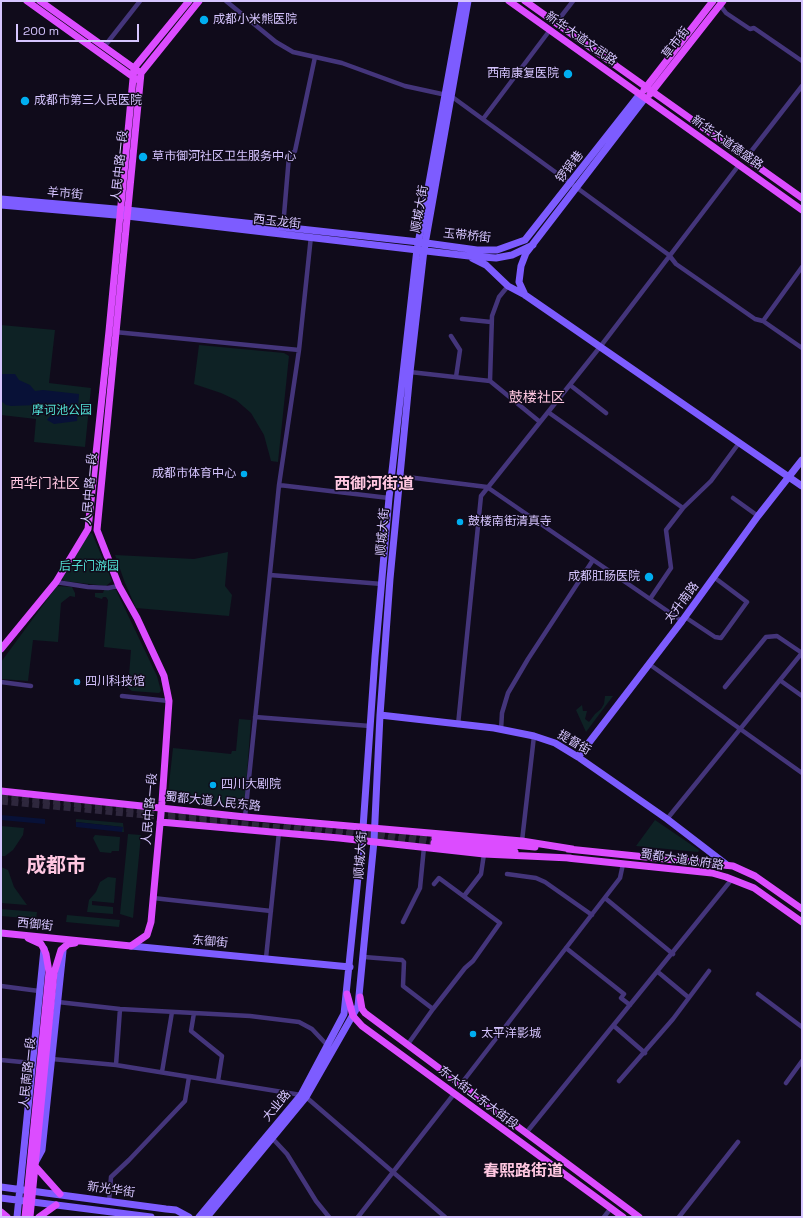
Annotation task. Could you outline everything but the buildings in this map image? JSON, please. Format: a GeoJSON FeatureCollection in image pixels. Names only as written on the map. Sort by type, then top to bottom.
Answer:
{"type":"FeatureCollection","features":[{"type":"Feature","properties":{"kind":"main road"},"geometry":{"type":"LineString","coordinates":[[27,1],[140,82]]}},
{"type":"Feature","properties":{"kind":"main road"},"geometry":{"type":"LineString","coordinates":[[40,1],[141,73],[198,1]]}},
{"type":"Feature","properties":{"kind":"main road"},"geometry":{"type":"LineString","coordinates":[[134,68],[189,1]]}},
{"type":"Feature","properties":{"kind":"main road","name":"顺城大街"},"geometry":{"type":"LineString","coordinates":[[448,96],[462,1]]}},
{"type":"Feature","properties":{"kind":"main road","name":"顺城大街"},"geometry":{"type":"LineString","coordinates":[[347,994],[364,828],[370,726],[389,498],[421,246],[448,96],[468,1]]}},
{"type":"Feature","properties":{"kind":"main road","name":"新华大道文武路"},"geometry":{"type":"LineString","coordinates":[[509,1],[642,96]]}},
{"type":"Feature","properties":{"kind":"main road","name":"新华大道文武路"},"geometry":{"type":"LineString","coordinates":[[525,1],[649,90]]}},
{"type":"Feature","properties":{"kind":"main road","name":"草市街"},"geometry":{"type":"LineString","coordinates":[[649,90],[712,1]]}},
{"type":"Feature","properties":{"kind":"main road","name":"草市街"},"geometry":{"type":"LineString","coordinates":[[642,96],[649,90],[722,3]]}},
{"type":"Feature","properties":{"kind":"main road","name":"人民中路一段"},"geometry":{"type":"LineString","coordinates":[[131,946],[147,935],[151,922],[162,808],[169,701],[164,676],[137,618],[120,586],[97,530],[134,68]]}},
{"type":"Feature","properties":{"kind":"main road","name":"人民中路一段"},"geometry":{"type":"LineString","coordinates":[[123,213],[141,73]]}},
{"type":"Feature","properties":{"kind":"main road","name":"新华大道德盛路"},"geometry":{"type":"LineString","coordinates":[[649,90],[802,198]]}},
{"type":"Feature","properties":{"kind":"main road","name":"新华大道德盛路"},"geometry":{"type":"LineString","coordinates":[[642,96],[802,210]]}},
{"type":"Feature","properties":{"kind":"main road","name":"锣锅巷"},"geometry":{"type":"LineString","coordinates":[[525,295],[519,282],[521,266],[526,253],[573,186],[642,96]]}},
{"type":"Feature","properties":{"kind":"main road","name":"锣锅巷"},"geometry":{"type":"LineString","coordinates":[[512,246],[525,240],[573,186]]}},
{"type":"Feature","properties":{"kind":"main road","name":"羊市街"},"geometry":{"type":"LineString","coordinates":[[1,199],[123,213]]}},
{"type":"Feature","properties":{"kind":"main road","name":"羊市街"},"geometry":{"type":"LineString","coordinates":[[1,205],[123,213]]}},
{"type":"Feature","properties":{"kind":"main road","name":"西玉龙街"},"geometry":{"type":"LineString","coordinates":[[123,213],[283,227],[311,234]]}},
{"type":"Feature","properties":{"kind":"main road","name":"西玉龙街"},"geometry":{"type":"LineString","coordinates":[[123,213],[421,246]]}},
{"type":"Feature","properties":{"kind":"main road"},"geometry":{"type":"LineString","coordinates":[[421,246],[469,256],[504,256],[522,252],[533,245]]}},
{"type":"Feature","properties":{"kind":"main road","name":"顺城大街"},"geometry":{"type":"LineString","coordinates":[[360,997],[374,841],[380,715],[421,246]]}},
{"type":"Feature","properties":{"kind":"main road","name":"玉带桥街"},"geometry":{"type":"LineString","coordinates":[[421,246],[497,250],[512,246]]}},
{"type":"Feature","properties":{"kind":"main road"},"geometry":{"type":"LineString","coordinates":[[469,256],[486,265],[508,286],[525,295],[802,486]]}},
{"type":"Feature","properties":{"kind":"main road","name":"人民中路一段"},"geometry":{"type":"LineString","coordinates":[[1,649],[56,582],[88,530],[112,331]]}},
{"type":"Feature","properties":{"kind":"main road","name":"太升南路"},"geometry":{"type":"LineString","coordinates":[[578,757],[715,578],[758,516],[802,460]]}},
{"type":"Feature","properties":{"kind":"main road"},"geometry":{"type":"LineString","coordinates":[[88,530],[97,530]]}},
{"type":"Feature","properties":{"kind":"main road","name":"提督街"},"geometry":{"type":"LineString","coordinates":[[380,715],[501,730],[534,736],[555,743],[578,757],[667,819],[727,865]]}},
{"type":"Feature","properties":{"kind":"main road","name":"蜀都大道人民东路"},"geometry":{"type":"LineString","coordinates":[[1,791],[374,829]]}},
{"type":"Feature","properties":{"kind":"main road","name":"蜀都大道人民东路"},"geometry":{"type":"LineString","coordinates":[[160,822],[362,840]]}},
{"type":"Feature","properties":{"kind":"main road","name":"蜀都大道总府路"},"geometry":{"type":"LineString","coordinates":[[374,829],[484,854],[570,858]]}},
{"type":"Feature","properties":{"kind":"main road","name":"蜀都大道总府路"},"geometry":{"type":"LineString","coordinates":[[362,840],[522,842],[572,849],[727,865],[741,868],[755,876],[802,909]]}},
{"type":"Feature","properties":{"kind":"main road","name":"蜀都大道总府路"},"geometry":{"type":"LineString","coordinates":[[432,842],[572,849]]}},
{"type":"Feature","properties":{"kind":"main road","name":"蜀都大道总府路"},"geometry":{"type":"LineString","coordinates":[[432,842],[712,873],[754,888],[802,922]]}},
{"type":"Feature","properties":{"kind":"main road"},"geometry":{"type":"LineString","coordinates":[[4,933],[36,941],[44,949]]}},
{"type":"Feature","properties":{"kind":"main road","name":"西御街"},"geometry":{"type":"LineString","coordinates":[[4,933],[68,939]]}},
{"type":"Feature","properties":{"kind":"main road","name":"东御街"},"geometry":{"type":"LineString","coordinates":[[68,939],[350,967]]}},
{"type":"Feature","properties":{"kind":"main road"},"geometry":{"type":"LineString","coordinates":[[63,948],[73,943],[99,942]]}},
{"type":"Feature","properties":{"kind":"main road","name":"人民南路一段"},"geometry":{"type":"LineString","coordinates":[[27,1190],[35,1164],[42,1150],[63,948]]}},
{"type":"Feature","properties":{"kind":"main road","name":"人民南路一段"},"geometry":{"type":"LineString","coordinates":[[35,1164],[54,972],[58,955],[63,948]]}},
{"type":"Feature","properties":{"kind":"main road","name":"人民南路一段"},"geometry":{"type":"LineString","coordinates":[[27,1190],[32,1063],[44,949]]}},
{"type":"Feature","properties":{"kind":"main road","name":"人民南路一段"},"geometry":{"type":"LineString","coordinates":[[26,1201],[49,972],[44,949]]}},
{"type":"Feature","properties":{"kind":"main road"},"geometry":{"type":"LineString","coordinates":[[347,994],[353,1016]]}},
{"type":"Feature","properties":{"kind":"main road","name":"大业路"},"geometry":{"type":"LineString","coordinates":[[199,1217],[304,1096],[344,1014],[347,994]]}},
{"type":"Feature","properties":{"kind":"main road","name":"大业路"},"geometry":{"type":"LineString","coordinates":[[207,1217],[272,1139],[304,1096],[353,1016],[358,1006],[360,997]]}},
{"type":"Feature","properties":{"kind":"main road","name":"东大街上东大街段"},"geometry":{"type":"LineString","coordinates":[[360,997],[362,1009],[365,1013],[639,1217]]}},
{"type":"Feature","properties":{"kind":"main road","name":"东大街上东大街段"},"geometry":{"type":"LineString","coordinates":[[353,1016],[362,1026],[381,1038],[454,1094],[622,1217]]}},
{"type":"Feature","properties":{"kind":"main road"},"geometry":{"type":"LineString","coordinates":[[381,1038],[380,1033],[383,1029],[387,1030]]}},
{"type":"Feature","properties":{"kind":"main road"},"geometry":{"type":"LineString","coordinates":[[35,1164],[60,1194]]}},
{"type":"Feature","properties":{"kind":"main road","name":"新光华街"},"geometry":{"type":"LineString","coordinates":[[1,1187],[109,1202],[166,1208],[176,1210],[189,1217]]}},
{"type":"Feature","properties":{"kind":"main road","name":"新光华街"},"geometry":{"type":"LineString","coordinates":[[1,1198],[151,1217]]}},
{"type":"Feature","properties":{"kind":"main road"},"geometry":{"type":"LineString","coordinates":[[17,1217],[26,1201]]}},
{"type":"Feature","properties":{"kind":"main road"},"geometry":{"type":"LineString","coordinates":[[25,1217],[26,1201]]}},
{"type":"Feature","properties":{"kind":"main road"},"geometry":{"type":"LineString","coordinates":[[26,1201],[30,1217]]}},
{"type":"Feature","properties":{"kind":"main road"},"geometry":{"type":"LineString","coordinates":[[40,1217],[56,1205]]}},
{"type":"Feature","properties":{"kind":"main road"},"geometry":{"type":"LineString","coordinates":[[1,1212],[7,1217]]}},
{"type":"Feature","properties":{"kind":"street"},"geometry":{"type":"LineString","coordinates":[[104,47],[140,1]]}},
{"type":"Feature","properties":{"kind":"street"},"geometry":{"type":"LineString","coordinates":[[226,1],[283,47],[293,52],[342,63],[394,83],[448,96],[483,119],[669,255],[676,264],[694,277],[755,319],[763,321],[802,348]]}},
{"type":"Feature","properties":{"kind":"street"},"geometry":{"type":"LineString","coordinates":[[556,23],[573,1]]}},
{"type":"Feature","properties":{"kind":"street"},"geometry":{"type":"LineString","coordinates":[[722,3],[726,13],[750,29],[754,28],[802,61]]}},
{"type":"Feature","properties":{"kind":"street"},"geometry":{"type":"LineString","coordinates":[[483,119],[550,30]]}},
{"type":"Feature","properties":{"kind":"street"},"geometry":{"type":"LineString","coordinates":[[283,227],[289,156],[295,152],[315,56]]}},
{"type":"Feature","properties":{"kind":"street"},"geometry":{"type":"LineString","coordinates":[[746,158],[802,86]]}},
{"type":"Feature","properties":{"kind":"street"},"geometry":{"type":"LineString","coordinates":[[458,725],[481,496],[600,347],[739,165]]}},
{"type":"Feature","properties":{"kind":"street"},"geometry":{"type":"LineString","coordinates":[[245,817],[279,485],[299,350],[311,234]]}},
{"type":"Feature","properties":{"kind":"street"},"geometry":{"type":"LineString","coordinates":[[763,321],[802,267]]}},
{"type":"Feature","properties":{"kind":"street"},"geometry":{"type":"LineString","coordinates":[[490,381],[491,322],[496,305],[508,286]]}},
{"type":"Feature","properties":{"kind":"street"},"geometry":{"type":"LineString","coordinates":[[462,319],[491,322]]}},
{"type":"Feature","properties":{"kind":"street"},"geometry":{"type":"LineString","coordinates":[[112,331],[299,350]]}},
{"type":"Feature","properties":{"kind":"street"},"geometry":{"type":"LineString","coordinates":[[450,336],[460,350],[456,377]]}},
{"type":"Feature","properties":{"kind":"street"},"geometry":{"type":"LineString","coordinates":[[410,372],[490,381],[540,422]]}},
{"type":"Feature","properties":{"kind":"street"},"geometry":{"type":"LineString","coordinates":[[570,385],[606,413]]}},
{"type":"Feature","properties":{"kind":"street"},"geometry":{"type":"LineString","coordinates":[[548,412],[683,508]]}},
{"type":"Feature","properties":{"kind":"street"},"geometry":{"type":"LineString","coordinates":[[650,599],[671,568],[666,530],[683,508],[715,476],[739,443]]}},
{"type":"Feature","properties":{"kind":"street"},"geometry":{"type":"LineString","coordinates":[[400,476],[487,487],[650,599],[715,637],[721,638],[747,602],[715,578]]}},
{"type":"Feature","properties":{"kind":"street"},"geometry":{"type":"LineString","coordinates":[[279,485],[389,498]]}},
{"type":"Feature","properties":{"kind":"street"},"geometry":{"type":"LineString","coordinates":[[733,498],[758,516]]}},
{"type":"Feature","properties":{"kind":"street"},"geometry":{"type":"LineString","coordinates":[[501,730],[502,713],[508,693],[593,560]]}},
{"type":"Feature","properties":{"kind":"street"},"geometry":{"type":"LineString","coordinates":[[270,575],[382,584]]}},
{"type":"Feature","properties":{"kind":"street"},"geometry":{"type":"LineString","coordinates":[[56,582],[65,585],[88,587],[108,588],[120,586]]}},
{"type":"Feature","properties":{"kind":"street"},"geometry":{"type":"LineString","coordinates":[[667,819],[781,681],[802,653],[777,636],[766,637],[725,687]]}},
{"type":"Feature","properties":{"kind":"street"},"geometry":{"type":"LineString","coordinates":[[650,664],[802,773]]}},
{"type":"Feature","properties":{"kind":"street"},"geometry":{"type":"LineString","coordinates":[[781,681],[802,696]]}},
{"type":"Feature","properties":{"kind":"street"},"geometry":{"type":"LineString","coordinates":[[1,682],[31,686]]}},
{"type":"Feature","properties":{"kind":"street"},"geometry":{"type":"LineString","coordinates":[[122,696],[169,701]]}},
{"type":"Feature","properties":{"kind":"street"},"geometry":{"type":"LineString","coordinates":[[255,717],[370,726]]}},
{"type":"Feature","properties":{"kind":"street"},"geometry":{"type":"LineString","coordinates":[[522,842],[534,736]]}},
{"type":"Feature","properties":{"kind":"street"},"geometry":{"type":"LineString","coordinates":[[266,958],[279,832]]}},
{"type":"Feature","properties":{"kind":"street"},"geometry":{"type":"LineString","coordinates":[[403,922],[420,888],[432,842]]}},
{"type":"Feature","properties":{"kind":"street"},"geometry":{"type":"LineString","coordinates":[[464,896],[481,874],[484,854]]}},
{"type":"Feature","properties":{"kind":"street"},"geometry":{"type":"LineString","coordinates":[[461,1084],[620,878],[623,864]]}},
{"type":"Feature","properties":{"kind":"street"},"geometry":{"type":"LineString","coordinates":[[507,874],[536,878],[545,882],[592,915]]}},
{"type":"Feature","properties":{"kind":"street"},"geometry":{"type":"LineString","coordinates":[[408,1044],[433,1009],[465,968],[473,961],[500,924],[439,878],[434,884]]}},
{"type":"Feature","properties":{"kind":"street"},"geometry":{"type":"LineString","coordinates":[[526,1133],[673,954],[732,879]]}},
{"type":"Feature","properties":{"kind":"street"},"geometry":{"type":"LineString","coordinates":[[153,898],[271,911]]}},
{"type":"Feature","properties":{"kind":"street"},"geometry":{"type":"LineString","coordinates":[[605,898],[673,954]]}},
{"type":"Feature","properties":{"kind":"street"},"geometry":{"type":"LineString","coordinates":[[566,948],[624,994],[621,998],[630,1006]]}},
{"type":"Feature","properties":{"kind":"street"},"geometry":{"type":"LineString","coordinates":[[364,957],[402,960],[404,962],[404,986],[433,1009]]}},
{"type":"Feature","properties":{"kind":"street"},"geometry":{"type":"LineString","coordinates":[[619,1081],[645,1053],[673,1019],[709,971]]}},
{"type":"Feature","properties":{"kind":"street"},"geometry":{"type":"LineString","coordinates":[[658,972],[688,997]]}},
{"type":"Feature","properties":{"kind":"street"},"geometry":{"type":"LineString","coordinates":[[1,986],[39,991]]}},
{"type":"Feature","properties":{"kind":"street"},"geometry":{"type":"LineString","coordinates":[[758,994],[802,1027]]}},
{"type":"Feature","properties":{"kind":"street"},"geometry":{"type":"LineString","coordinates":[[58,1002],[120,1009],[250,1016],[299,1022],[312,1029],[328,1046]]}},
{"type":"Feature","properties":{"kind":"street"},"geometry":{"type":"LineString","coordinates":[[116,1066],[120,1009]]}},
{"type":"Feature","properties":{"kind":"street"},"geometry":{"type":"LineString","coordinates":[[162,1072],[172,1012]]}},
{"type":"Feature","properties":{"kind":"street"},"geometry":{"type":"LineString","coordinates":[[194,1013],[192,1031],[222,1056],[218,1081]]}},
{"type":"Feature","properties":{"kind":"street"},"geometry":{"type":"LineString","coordinates":[[614,1026],[645,1053]]}},
{"type":"Feature","properties":{"kind":"street"},"geometry":{"type":"LineString","coordinates":[[52,1059],[162,1072],[304,1096],[445,1217]]}},
{"type":"Feature","properties":{"kind":"street"},"geometry":{"type":"LineString","coordinates":[[1,1060],[32,1063]]}},
{"type":"Feature","properties":{"kind":"street"},"geometry":{"type":"LineString","coordinates":[[786,1083],[802,1061]]}},
{"type":"Feature","properties":{"kind":"street"},"geometry":{"type":"LineString","coordinates":[[109,1202],[110,1177],[129,1160],[185,1101],[189,1077]]}},
{"type":"Feature","properties":{"kind":"street"},"geometry":{"type":"LineString","coordinates":[[358,1217],[454,1094]]}},
{"type":"Feature","properties":{"kind":"street"},"geometry":{"type":"LineString","coordinates":[[272,1139],[287,1154],[316,1201],[329,1217]]}},
{"type":"Feature","properties":{"kind":"street"},"geometry":{"type":"LineString","coordinates":[[679,1217],[738,1142]]}},
{"type":"Feature","properties":{"kind":"street"},"geometry":{"type":"LineString","coordinates":[[604,1217],[611,1208]]}},
{"type":"Feature","properties":{"kind":"green space","name":"摩诃池公园"},"geometry":{"type":"Polygon","coordinates":[[[1,325],[55,330],[49,383],[91,388],[85,447],[34,442],[36,419],[1,415],[1,325]]]}},
{"type":"Feature","properties":{"kind":"green space"},"geometry":{"type":"Polygon","coordinates":[[[199,345],[284,353],[289,356],[278,462],[271,461],[264,435],[251,413],[236,400],[221,393],[194,384],[199,345]]]}},
{"type":"Feature","properties":{"kind":"green space","name":"后子门游园"},"geometry":{"type":"Polygon","coordinates":[[[92,533],[112,581],[106,586],[64,581],[62,578],[89,534],[92,533]]]}},
{"type":"Feature","properties":{"kind":"green space"},"geometry":{"type":"Polygon","coordinates":[[[228,552],[225,586],[232,595],[229,616],[136,608],[115,555],[194,559],[228,552]]]}},
{"type":"Feature","properties":{"kind":"green space"},"geometry":{"type":"Polygon","coordinates":[[[57,586],[72,587],[75,593],[75,597],[70,596],[61,603],[58,642],[33,640],[28,681],[1,679],[1,662],[57,586]]]}},
{"type":"Feature","properties":{"kind":"green space"},"geometry":{"type":"Polygon","coordinates":[[[104,590],[116,590],[157,676],[161,691],[159,693],[132,691],[128,688],[131,650],[104,647],[108,600],[106,597],[103,597],[102,599],[95,597],[95,593],[103,593],[104,590]]]}},
{"type":"Feature","properties":{"kind":"green space"},"geometry":{"type":"Polygon","coordinates":[[[605,696],[613,696],[586,732],[576,710],[582,705],[583,711],[587,711],[585,719],[589,722],[601,709],[604,704],[605,696]]]}},
{"type":"Feature","properties":{"kind":"green space"},"geometry":{"type":"Polygon","coordinates":[[[239,719],[251,720],[245,800],[238,808],[174,801],[168,793],[173,748],[231,754],[232,751],[236,751],[239,719]]]}},
{"type":"Feature","properties":{"kind":"green space"},"geometry":{"type":"Polygon","coordinates":[[[76,819],[123,823],[124,832],[122,832],[122,827],[76,822],[76,819]]]}},
{"type":"Feature","properties":{"kind":"green space"},"geometry":{"type":"Polygon","coordinates":[[[655,820],[699,850],[698,852],[636,846],[655,820]]]}},
{"type":"Feature","properties":{"kind":"green space"},"geometry":{"type":"Polygon","coordinates":[[[1,826],[24,828],[23,835],[13,850],[5,856],[1,856],[1,826]]]}},
{"type":"Feature","properties":{"kind":"green space"},"geometry":{"type":"Polygon","coordinates":[[[128,834],[141,835],[133,918],[120,914],[128,834]]]}},
{"type":"Feature","properties":{"kind":"green space"},"geometry":{"type":"Polygon","coordinates":[[[95,835],[120,837],[119,851],[112,851],[111,853],[100,852],[93,838],[95,835]]]}},
{"type":"Feature","properties":{"kind":"green space"},"geometry":{"type":"Polygon","coordinates":[[[1,867],[8,870],[14,887],[27,905],[1,903],[1,867]]]}},
{"type":"Feature","properties":{"kind":"green space"},"geometry":{"type":"Polygon","coordinates":[[[108,877],[116,878],[114,903],[92,901],[92,905],[113,907],[113,914],[87,912],[89,900],[96,892],[100,882],[108,877]]]}},
{"type":"Feature","properties":{"kind":"green space"},"geometry":{"type":"Polygon","coordinates":[[[1,909],[37,912],[36,919],[1,916],[1,909]]]}},
{"type":"Feature","properties":{"kind":"green space"},"geometry":{"type":"Polygon","coordinates":[[[67,915],[120,920],[119,927],[66,922],[67,915]]]}},
{"type":"Feature","properties":{"kind":"water"},"geometry":{"type":"Polygon","coordinates":[[[1,374],[15,374],[19,380],[30,385],[35,391],[43,390],[79,394],[77,421],[54,424],[47,420],[51,415],[50,412],[37,405],[6,405],[1,401],[1,374]]]}},
{"type":"Feature","properties":{"kind":"water"},"geometry":{"type":"Polygon","coordinates":[[[1,815],[45,819],[45,824],[1,820],[1,815]]]}},
{"type":"Feature","properties":{"kind":"water"},"geometry":{"type":"Polygon","coordinates":[[[76,822],[123,827],[122,832],[76,827],[76,822]]]}},
{"type":"Feature","properties":{"kind":"tunnel"},"geometry":{"type":"LineString","coordinates":[[1,796],[227,819]]}},
{"type":"Feature","properties":{"kind":"tunnel"},"geometry":{"type":"LineString","coordinates":[[1,801],[434,843]]}},
{"type":"Feature","properties":{"kind":"tunnel"},"geometry":{"type":"LineString","coordinates":[[284,824],[435,838]]}},
{"type":"Feature","properties":{"kind":"place","name":"成都小米熊医院"},"geometry":{"type":"Point","coordinates":[204,20]}},
{"type":"Feature","properties":{"kind":"place","name":"西南康复医院"},"geometry":{"type":"Point","coordinates":[568,74]}},
{"type":"Feature","properties":{"kind":"place","name":"成都市第三人民医院"},"geometry":{"type":"Point","coordinates":[25,101]}},
{"type":"Feature","properties":{"kind":"place","name":"草市御河社区卫生服务中心"},"geometry":{"type":"Point","coordinates":[143,157]}},
{"type":"Feature","properties":{"kind":"place","name":"成都市体育中心"},"geometry":{"type":"Point","coordinates":[244,474]}},
{"type":"Feature","properties":{"kind":"place","name":"鼓楼南街清真寺"},"geometry":{"type":"Point","coordinates":[460,522]}},
{"type":"Feature","properties":{"kind":"place","name":"成都肛肠医院"},"geometry":{"type":"Point","coordinates":[649,577]}},
{"type":"Feature","properties":{"kind":"place","name":"四川科技馆"},"geometry":{"type":"Point","coordinates":[77,682]}},
{"type":"Feature","properties":{"kind":"place","name":"四川大剧院"},"geometry":{"type":"Point","coordinates":[213,785]}},
{"type":"Feature","properties":{"kind":"place","name":"太平洋影城"},"geometry":{"type":"Point","coordinates":[473,1034]}},
{"type":"Feature","properties":{"kind":"district","name":"鼓楼社区"},"geometry":{"type":"Point","coordinates":[537,398]}},
{"type":"Feature","properties":{"kind":"district","name":"西华门社区"},"geometry":{"type":"Point","coordinates":[45,484]}},
{"type":"Feature","properties":{"kind":"district","name":"西御河街道"},"geometry":{"type":"Point","coordinates":[374,485]}},
{"type":"Feature","properties":{"kind":"district","name":"成都市"},"geometry":{"type":"Point","coordinates":[56,867]}},
{"type":"Feature","properties":{"kind":"district","name":"春熙路街道"},"geometry":{"type":"Point","coordinates":[523,1172]}}]}
